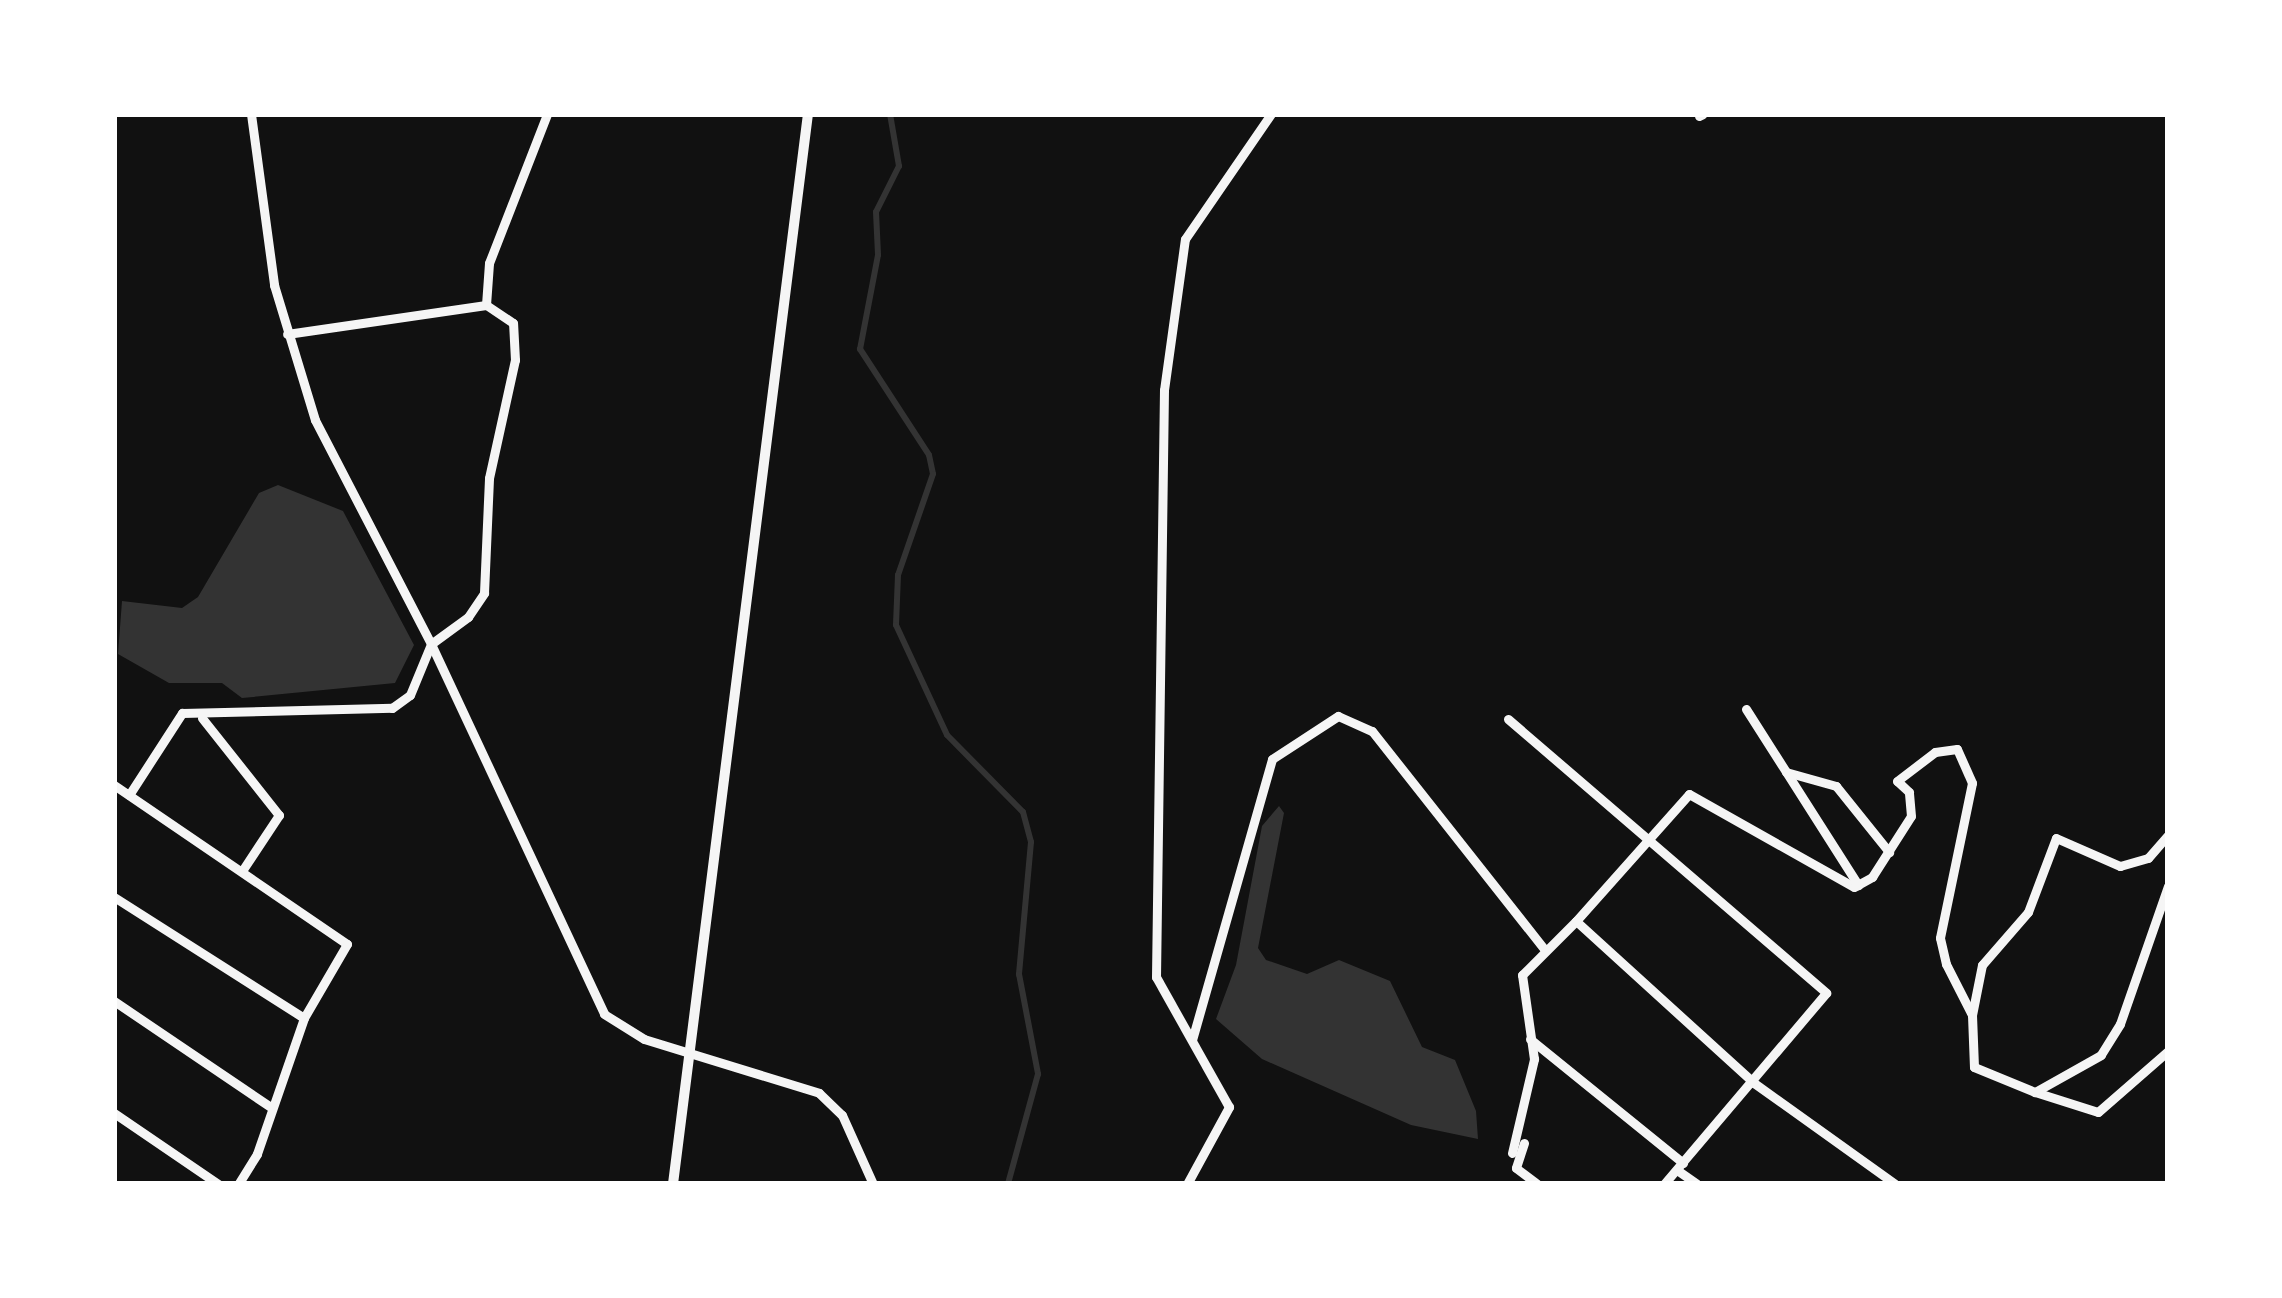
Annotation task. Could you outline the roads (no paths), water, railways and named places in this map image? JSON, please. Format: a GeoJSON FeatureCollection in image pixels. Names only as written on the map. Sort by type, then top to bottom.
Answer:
{"type":"FeatureCollection","features":[{"type":"Feature","properties":{"kind":"street"},"geometry":{"type":"LineString","coordinates":[[251,114],[287,334],[315,420],[431,644],[604,1014],[644,1039],[691,1049],[819,1093],[842,1115],[873,1184]]}},
{"type":"Feature","properties":{"kind":"street"},"geometry":{"type":"LineString","coordinates":[[486,305],[489,262],[548,114]]}},
{"type":"Feature","properties":{"kind":"street"},"geometry":{"type":"LineString","coordinates":[[673,1184],[808,114]]}},
{"type":"Feature","properties":{"kind":"street"},"geometry":{"type":"LineString","coordinates":[[1187,1184],[1229,1107],[1156,977],[1166,370],[1186,239],[1271,114]]}},
{"type":"Feature","properties":{"kind":"street"},"geometry":{"type":"LineString","coordinates":[[129,795],[182,713],[202,718],[392,708],[410,694],[431,644],[468,617],[487,578],[488,478],[514,360],[513,323],[486,305],[287,334]]}},
{"type":"Feature","properties":{"kind":"street"},"geometry":{"type":"LineString","coordinates":[[1746,709],[1858,885]]}},
{"type":"Feature","properties":{"kind":"street"},"geometry":{"type":"LineString","coordinates":[[1192,1040],[1272,759],[1338,716],[1372,730],[1546,950]]}},
{"type":"Feature","properties":{"kind":"street"},"geometry":{"type":"LineString","coordinates":[[202,718],[279,814],[242,872]]}},
{"type":"Feature","properties":{"kind":"street"},"geometry":{"type":"LineString","coordinates":[[1508,719],[1826,993],[1664,1184]]}},
{"type":"Feature","properties":{"kind":"street"},"geometry":{"type":"LineString","coordinates":[[1858,885],[1889,852],[1911,816],[1909,793],[1897,781],[1935,752],[1958,749],[1972,783],[1940,938],[1972,1015]]}},
{"type":"Feature","properties":{"kind":"street"},"geometry":{"type":"LineString","coordinates":[[1786,772],[1836,787],[1889,852]]}},
{"type":"Feature","properties":{"kind":"street"},"geometry":{"type":"LineString","coordinates":[[114,785],[347,944],[304,1018],[238,1184]]}},
{"type":"Feature","properties":{"kind":"street"},"geometry":{"type":"LineString","coordinates":[[1512,1153],[1534,1059],[1526,1036],[1522,975],[1689,794],[1763,842],[1858,885]]}},
{"type":"Feature","properties":{"kind":"street"},"geometry":{"type":"LineString","coordinates":[[2168,835],[2148,858],[2120,866],[2056,838],[2027,912],[1982,965],[1972,1015],[1974,1066],[2098,1112],[2168,1051]]}},
{"type":"Feature","properties":{"kind":"street"},"geometry":{"type":"LineString","coordinates":[[2035,1092],[2101,1055],[2120,1024],[2168,886]]}},
{"type":"Feature","properties":{"kind":"street"},"geometry":{"type":"LineString","coordinates":[[114,897],[304,1018]]}},
{"type":"Feature","properties":{"kind":"street"},"geometry":{"type":"LineString","coordinates":[[1576,921],[1754,1083],[1895,1184]]}},
{"type":"Feature","properties":{"kind":"street"},"geometry":{"type":"LineString","coordinates":[[114,1001],[272,1108]]}},
{"type":"Feature","properties":{"kind":"street"},"geometry":{"type":"LineString","coordinates":[[1526,1036],[1697,1184]]}},
{"type":"Feature","properties":{"kind":"street"},"geometry":{"type":"LineString","coordinates":[[114,1113],[218,1184]]}},
{"type":"Feature","properties":{"kind":"street"},"geometry":{"type":"LineString","coordinates":[[1524,1143],[1516,1168],[1537,1184]]}},
{"type":"Feature","properties":{"kind":"waterway"},"geometry":{"type":"LineString","coordinates":[[890,114],[899,166],[876,212],[878,255],[860,349],[929,455],[933,474],[898,575],[896,625],[947,735],[1023,812],[1031,842],[1019,974],[1038,1074],[1008,1184]]}}]}
